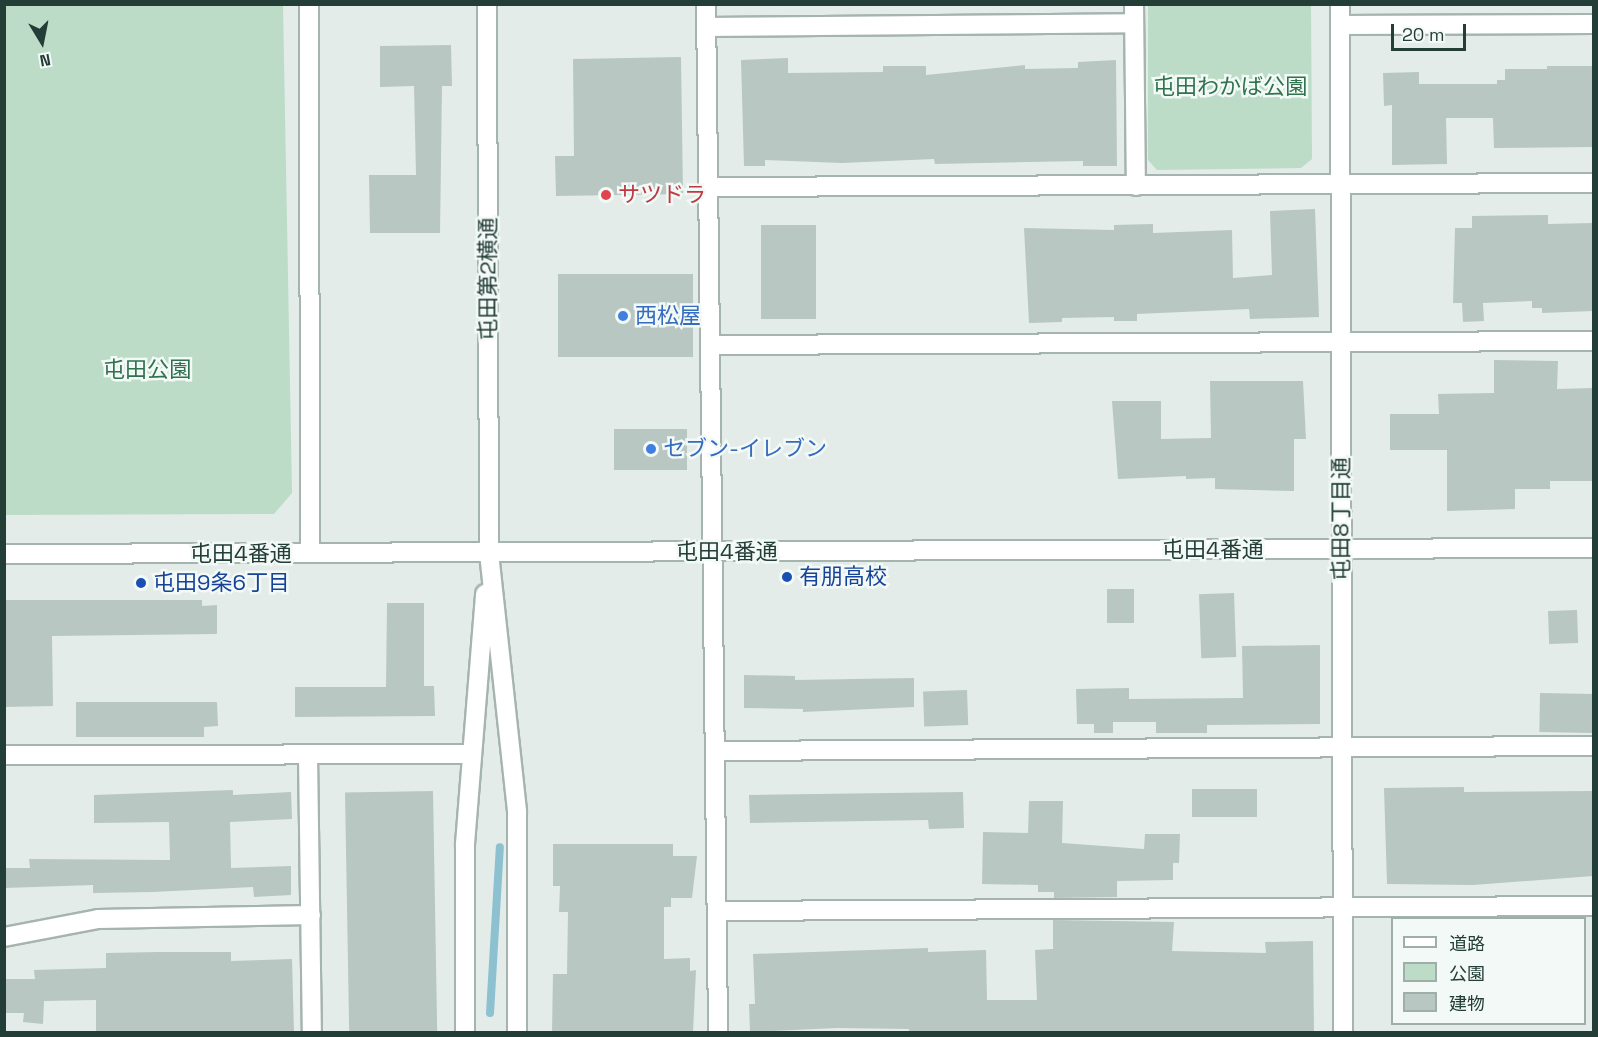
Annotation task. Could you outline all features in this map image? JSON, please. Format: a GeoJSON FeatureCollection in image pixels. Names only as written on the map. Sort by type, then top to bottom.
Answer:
{"type":"FeatureCollection","features":[{"type":"Feature","properties":{"kind":"street"},"geometry":{"type":"LineString","coordinates":[[309,4],[310,554]]}},
{"type":"Feature","properties":{"kind":"street","name":"屯田第2横通"},"geometry":{"type":"LineString","coordinates":[[487,4],[489,553]]}},
{"type":"Feature","properties":{"kind":"street"},"geometry":{"type":"LineString","coordinates":[[706,4],[718,1032]]}},
{"type":"Feature","properties":{"kind":"street"},"geometry":{"type":"LineString","coordinates":[[1134,4],[1136,186]]}},
{"type":"Feature","properties":{"kind":"street","name":"屯田8丁目通"},"geometry":{"type":"LineString","coordinates":[[1340,4],[1343,1032]]}},
{"type":"Feature","properties":{"kind":"street"},"geometry":{"type":"LineString","coordinates":[[707,27],[1134,23]]}},
{"type":"Feature","properties":{"kind":"street"},"geometry":{"type":"LineString","coordinates":[[1340,25],[1593,24]]}},
{"type":"Feature","properties":{"kind":"street"},"geometry":{"type":"LineString","coordinates":[[709,187],[1593,183]]}},
{"type":"Feature","properties":{"kind":"street"},"geometry":{"type":"LineString","coordinates":[[710,345],[1593,341]]}},
{"type":"Feature","properties":{"kind":"street","name":"屯田4番通"},"geometry":{"type":"LineString","coordinates":[[4,554],[1593,548]]}},
{"type":"Feature","properties":{"kind":"street"},"geometry":{"type":"LineString","coordinates":[[465,1032],[465,844],[489,553]]}},
{"type":"Feature","properties":{"kind":"street"},"geometry":{"type":"LineString","coordinates":[[489,553],[517,812],[517,1032]]}},
{"type":"Feature","properties":{"kind":"street"},"geometry":{"type":"LineString","coordinates":[[715,751],[1593,746]]}},
{"type":"Feature","properties":{"kind":"street"},"geometry":{"type":"LineString","coordinates":[[4,755],[471,754]]}},
{"type":"Feature","properties":{"kind":"street"},"geometry":{"type":"LineString","coordinates":[[308,755],[312,1032]]}},
{"type":"Feature","properties":{"kind":"street"},"geometry":{"type":"LineString","coordinates":[[717,911],[1593,906]]}},
{"type":"Feature","properties":{"kind":"street"},"geometry":{"type":"LineString","coordinates":[[4,937],[98,919],[311,915]]}},
{"type":"Feature","properties":{"kind":"green space","name":"屯田公園"},"geometry":{"type":"Polygon","coordinates":[[[4,5],[283,5],[292,493],[274,514],[5,515],[4,5]]]}},
{"type":"Feature","properties":{"kind":"green space","name":"屯田わかば公園"},"geometry":{"type":"Polygon","coordinates":[[[1148,5],[1311,5],[1312,159],[1301,168],[1157,170],[1148,160],[1148,5]]]}},
{"type":"Feature","properties":{"kind":"building"},"geometry":{"type":"Polygon","coordinates":[[[451,45],[452,86],[442,86],[440,233],[370,233],[369,175],[416,175],[414,86],[380,87],[380,46],[451,45]]]}},
{"type":"Feature","properties":{"kind":"building"},"geometry":{"type":"Polygon","coordinates":[[[681,57],[683,194],[556,196],[555,156],[574,156],[573,59],[681,57]]]}},
{"type":"Feature","properties":{"kind":"building"},"geometry":{"type":"Polygon","coordinates":[[[788,58],[788,73],[883,72],[883,66],[926,66],[926,75],[1025,65],[1025,69],[1078,68],[1078,62],[1116,60],[1117,166],[1083,166],[1083,161],[935,164],[934,159],[842,163],[765,160],[765,166],[744,166],[741,60],[788,58]]]}},
{"type":"Feature","properties":{"kind":"building"},"geometry":{"type":"Polygon","coordinates":[[[1547,66],[1593,66],[1593,147],[1494,148],[1493,118],[1446,118],[1447,164],[1392,165],[1392,105],[1384,106],[1383,73],[1419,72],[1419,84],[1497,84],[1497,80],[1505,80],[1505,69],[1547,69],[1547,66]]]}},
{"type":"Feature","properties":{"kind":"building"},"geometry":{"type":"Polygon","coordinates":[[[1315,209],[1319,317],[1250,319],[1249,309],[1137,314],[1137,321],[1114,321],[1114,317],[1062,318],[1062,322],[1029,323],[1024,228],[1114,230],[1114,225],[1153,224],[1153,233],[1232,230],[1233,278],[1272,275],[1270,211],[1315,209]]]}},
{"type":"Feature","properties":{"kind":"building"},"geometry":{"type":"Polygon","coordinates":[[[1548,215],[1548,224],[1593,223],[1593,311],[1542,313],[1542,308],[1532,308],[1532,301],[1483,303],[1484,321],[1463,322],[1462,303],[1453,303],[1455,228],[1472,228],[1472,216],[1548,215]]]}},
{"type":"Feature","properties":{"kind":"building"},"geometry":{"type":"Polygon","coordinates":[[[761,225],[816,225],[816,319],[761,319],[761,225]]]}},
{"type":"Feature","properties":{"kind":"building"},"geometry":{"type":"Polygon","coordinates":[[[558,274],[693,274],[693,357],[558,357],[558,274]]]}},
{"type":"Feature","properties":{"kind":"building"},"geometry":{"type":"Polygon","coordinates":[[[1494,360],[1558,361],[1557,389],[1593,388],[1593,481],[1550,481],[1550,489],[1515,489],[1515,509],[1447,511],[1447,450],[1390,450],[1390,414],[1439,414],[1438,394],[1494,393],[1494,360]]]}},
{"type":"Feature","properties":{"kind":"building"},"geometry":{"type":"Polygon","coordinates":[[[1210,381],[1303,381],[1306,439],[1294,439],[1294,491],[1215,489],[1215,478],[1186,479],[1186,476],[1118,479],[1112,401],[1161,401],[1161,439],[1211,438],[1210,381]]]}},
{"type":"Feature","properties":{"kind":"building","name":"セブン-イレブン"},"geometry":{"type":"Polygon","coordinates":[[[614,429],[687,429],[687,470],[614,470],[614,429]]]}},
{"type":"Feature","properties":{"kind":"building"},"geometry":{"type":"Polygon","coordinates":[[[1107,589],[1134,589],[1134,623],[1107,623],[1107,589]]]}},
{"type":"Feature","properties":{"kind":"building"},"geometry":{"type":"Polygon","coordinates":[[[1234,593],[1236,657],[1201,658],[1199,594],[1234,593]]]}},
{"type":"Feature","properties":{"kind":"building"},"geometry":{"type":"Polygon","coordinates":[[[4,600],[202,600],[202,606],[217,605],[217,634],[52,636],[53,706],[4,707],[4,600]]]}},
{"type":"Feature","properties":{"kind":"building"},"geometry":{"type":"Polygon","coordinates":[[[387,603],[424,603],[424,686],[434,686],[435,716],[295,717],[295,687],[386,687],[387,603]]]}},
{"type":"Feature","properties":{"kind":"building"},"geometry":{"type":"Polygon","coordinates":[[[1577,610],[1578,643],[1549,644],[1548,611],[1577,610]]]}},
{"type":"Feature","properties":{"kind":"building"},"geometry":{"type":"Polygon","coordinates":[[[1320,645],[1320,724],[1207,725],[1207,733],[1156,733],[1156,722],[1113,722],[1113,733],[1094,733],[1094,724],[1077,724],[1076,689],[1129,688],[1129,699],[1243,698],[1242,646],[1320,645]]]}},
{"type":"Feature","properties":{"kind":"building"},"geometry":{"type":"Polygon","coordinates":[[[744,675],[795,676],[795,680],[914,678],[914,707],[803,712],[803,709],[744,708],[744,675]]]}},
{"type":"Feature","properties":{"kind":"building"},"geometry":{"type":"Polygon","coordinates":[[[967,690],[968,725],[924,727],[923,692],[967,690]]]}},
{"type":"Feature","properties":{"kind":"building"},"geometry":{"type":"Polygon","coordinates":[[[1540,693],[1593,694],[1592,733],[1539,732],[1540,693]]]}},
{"type":"Feature","properties":{"kind":"building"},"geometry":{"type":"Polygon","coordinates":[[[76,702],[217,702],[218,726],[204,727],[204,737],[76,737],[76,702]]]}},
{"type":"Feature","properties":{"kind":"building"},"geometry":{"type":"Polygon","coordinates":[[[1464,787],[1464,792],[1593,791],[1593,876],[1473,885],[1387,884],[1384,788],[1464,787]]]}},
{"type":"Feature","properties":{"kind":"building"},"geometry":{"type":"Polygon","coordinates":[[[1192,789],[1257,789],[1257,817],[1192,817],[1192,789]]]}},
{"type":"Feature","properties":{"kind":"building"},"geometry":{"type":"Polygon","coordinates":[[[233,790],[233,795],[291,792],[292,819],[230,822],[231,868],[291,866],[291,895],[254,897],[253,887],[93,893],[93,885],[4,888],[4,868],[30,868],[29,859],[170,860],[169,822],[94,823],[94,795],[233,790]]]}},
{"type":"Feature","properties":{"kind":"building"},"geometry":{"type":"Polygon","coordinates":[[[433,791],[437,1032],[349,1032],[345,793],[433,791]]]}},
{"type":"Feature","properties":{"kind":"building"},"geometry":{"type":"Polygon","coordinates":[[[963,792],[964,828],[929,829],[928,820],[750,823],[749,795],[963,792]]]}},
{"type":"Feature","properties":{"kind":"building"},"geometry":{"type":"Polygon","coordinates":[[[1029,801],[1063,801],[1062,843],[1144,849],[1145,834],[1180,834],[1179,863],[1173,863],[1173,880],[1117,881],[1117,897],[1054,898],[1054,892],[1038,892],[1038,885],[982,884],[983,832],[1028,833],[1029,801]]]}},
{"type":"Feature","properties":{"kind":"building"},"geometry":{"type":"Polygon","coordinates":[[[553,844],[673,844],[673,856],[697,856],[692,898],[671,898],[671,907],[664,907],[664,959],[690,958],[690,971],[696,970],[693,1032],[552,1032],[553,974],[567,974],[568,912],[559,912],[560,886],[553,886],[553,844]]]}},
{"type":"Feature","properties":{"kind":"building"},"geometry":{"type":"Polygon","coordinates":[[[1053,920],[1174,922],[1172,951],[1266,953],[1265,942],[1313,941],[1314,1032],[909,1032],[909,1029],[837,1028],[750,1032],[749,1004],[755,1004],[753,954],[928,948],[928,952],[986,950],[987,1000],[1037,1000],[1035,950],[1053,949],[1053,920]]]}},
{"type":"Feature","properties":{"kind":"building"},"geometry":{"type":"Polygon","coordinates":[[[231,952],[231,961],[292,959],[294,1032],[96,1032],[96,1000],[44,1001],[43,1024],[23,1022],[24,1013],[4,1013],[4,979],[35,979],[34,970],[106,968],[106,953],[231,952]]]}},
{"type":"Feature","properties":{"kind":"waterway"},"geometry":{"type":"LineString","coordinates":[[490,1013],[500,847]]}},
{"type":"Feature","properties":{"kind":"place","name":"サツドラ"},"geometry":{"type":"Point","coordinates":[606,195]}},
{"type":"Feature","properties":{"kind":"place","name":"西松屋"},"geometry":{"type":"Point","coordinates":[623,316]}},
{"type":"Feature","properties":{"kind":"place","name":"セブン-イレブン"},"geometry":{"type":"Point","coordinates":[651,449]}},
{"type":"Feature","properties":{"kind":"place","name":"有朋高校"},"geometry":{"type":"Point","coordinates":[787,577]}},
{"type":"Feature","properties":{"kind":"place","name":"屯田9条6丁目"},"geometry":{"type":"Point","coordinates":[141,583]}}]}
